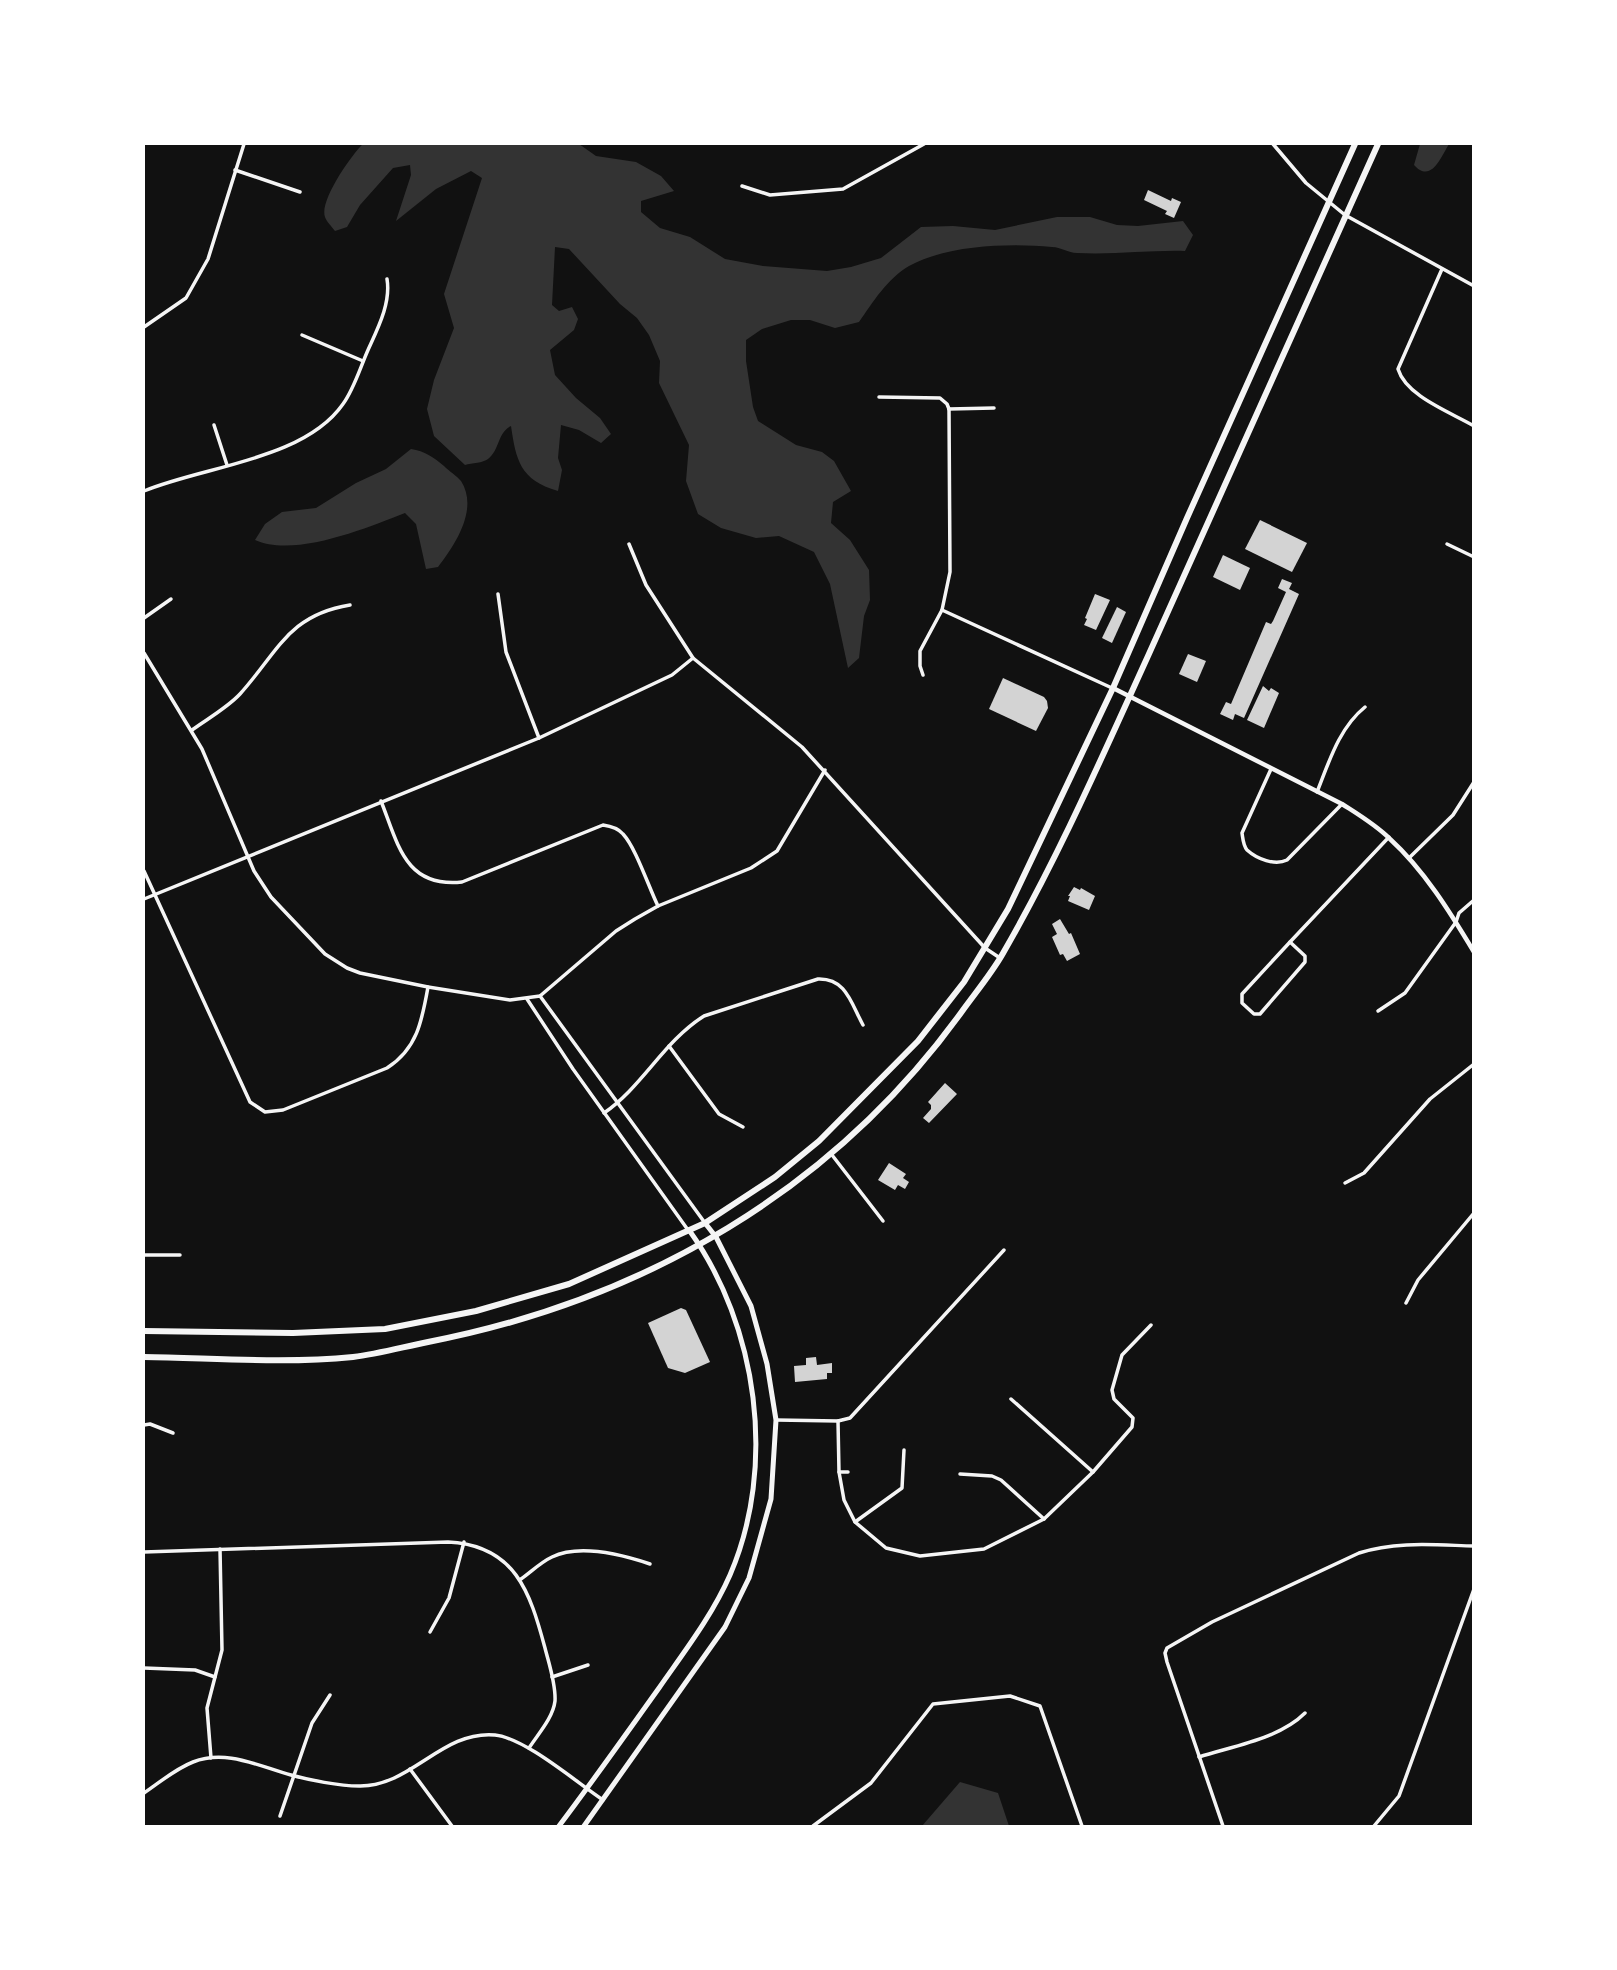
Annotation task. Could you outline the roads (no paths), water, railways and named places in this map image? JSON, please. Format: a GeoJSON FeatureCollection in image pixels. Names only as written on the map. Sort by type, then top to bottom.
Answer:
{"type":"FeatureCollection","features":[{"type":"Feature","properties":{"kind":"main road"},"geometry":{"type":"LineString","coordinates":[[144,1331],[293,1333],[385,1329],[476,1311],[569,1284],[705,1223],[775,1177],[828,1133],[918,1041],[964,982],[1025,877],[1113,688],[1355,144]]}},
{"type":"Feature","properties":{"kind":"main road"},"geometry":{"type":"LineString","coordinates":[[144,1357],[310,1360],[357,1356],[488,1330],[567,1306],[607,1291],[716,1237],[832,1154],[889,1100],[934,1050],[1000,958],[1068,830],[1378,144]]}},
{"type":"Feature","properties":{"kind":"main road"},"geometry":{"type":"LineString","coordinates":[[584,1826],[724,1627],[749,1578],[771,1499],[776,1420],[767,1364],[751,1306],[716,1237],[705,1223]]}},
{"type":"Feature","properties":{"kind":"main road"},"geometry":{"type":"LineString","coordinates":[[559,1826],[701,1628],[731,1573],[747,1519],[755,1472],[756,1420],[745,1352],[729,1305],[700,1246],[689,1230]]}},
{"type":"Feature","properties":{"kind":"street"},"geometry":{"type":"LineString","coordinates":[[144,327],[186,298],[208,259],[244,144]]}},
{"type":"Feature","properties":{"kind":"street"},"geometry":{"type":"LineString","coordinates":[[742,186],[770,194],[844,189],[924,144]]}},
{"type":"Feature","properties":{"kind":"street"},"geometry":{"type":"LineString","coordinates":[[1273,144],[1306,183],[1345,215],[1474,286]]}},
{"type":"Feature","properties":{"kind":"street"},"geometry":{"type":"LineString","coordinates":[[235,170],[300,192]]}},
{"type":"Feature","properties":{"kind":"street"},"geometry":{"type":"LineString","coordinates":[[1442,269],[1398,369],[1403,382],[1412,390],[1474,426]]}},
{"type":"Feature","properties":{"kind":"street"},"geometry":{"type":"LineString","coordinates":[[144,491],[294,444],[322,427],[345,402],[386,304],[387,279]]}},
{"type":"Feature","properties":{"kind":"street"},"geometry":{"type":"LineString","coordinates":[[302,335],[363,361]]}},
{"type":"Feature","properties":{"kind":"street"},"geometry":{"type":"LineString","coordinates":[[879,397],[940,398],[949,409],[951,560],[942,610],[920,651],[923,675]]}},
{"type":"Feature","properties":{"kind":"street"},"geometry":{"type":"LineString","coordinates":[[949,409],[994,408]]}},
{"type":"Feature","properties":{"kind":"street"},"geometry":{"type":"LineString","coordinates":[[214,425],[227,465]]}},
{"type":"Feature","properties":{"kind":"street"},"geometry":{"type":"LineString","coordinates":[[629,544],[646,585],[693,658],[780,727],[825,770],[985,948],[1000,958]]}},
{"type":"Feature","properties":{"kind":"street"},"geometry":{"type":"LineString","coordinates":[[1447,544],[1474,558]]}},
{"type":"Feature","properties":{"kind":"street"},"geometry":{"type":"LineString","coordinates":[[498,594],[506,652],[539,738]]}},
{"type":"Feature","properties":{"kind":"street"},"geometry":{"type":"LineString","coordinates":[[144,618],[171,599]]}},
{"type":"Feature","properties":{"kind":"street"},"geometry":{"type":"LineString","coordinates":[[192,730],[238,696],[292,629],[326,609],[350,605]]}},
{"type":"Feature","properties":{"kind":"street"},"geometry":{"type":"LineString","coordinates":[[942,610],[1113,688],[1342,804],[1389,838],[1409,858],[1474,951]]}},
{"type":"Feature","properties":{"kind":"street"},"geometry":{"type":"LineString","coordinates":[[144,653],[207,758],[254,871],[271,897],[303,932],[337,962],[360,973],[428,987],[510,1000],[540,996],[616,931],[658,906],[751,868],[777,851],[825,770]]}},
{"type":"Feature","properties":{"kind":"street"},"geometry":{"type":"LineString","coordinates":[[144,899],[539,738],[673,675],[693,658]]}},
{"type":"Feature","properties":{"kind":"street"},"geometry":{"type":"LineString","coordinates":[[1317,792],[1341,736],[1349,722],[1365,707]]}},
{"type":"Feature","properties":{"kind":"street"},"geometry":{"type":"LineString","coordinates":[[1271,769],[1242,833],[1243,843],[1248,850],[1272,863],[1287,860],[1342,804]]}},
{"type":"Feature","properties":{"kind":"street"},"geometry":{"type":"LineString","coordinates":[[1409,858],[1453,815],[1474,782]]}},
{"type":"Feature","properties":{"kind":"street"},"geometry":{"type":"LineString","coordinates":[[381,801],[409,867],[433,881],[447,884],[461,882],[603,825],[612,826],[622,832],[629,843],[658,906]]}},
{"type":"Feature","properties":{"kind":"street"},"geometry":{"type":"LineString","coordinates":[[1290,942],[1305,956],[1306,962],[1260,1014],[1254,1014],[1242,1003],[1242,994],[1290,942],[1389,838]]}},
{"type":"Feature","properties":{"kind":"street"},"geometry":{"type":"LineString","coordinates":[[144,871],[250,1102],[257,1108],[272,1113],[284,1110],[397,1062],[412,1045],[423,1018],[428,987]]}},
{"type":"Feature","properties":{"kind":"street"},"geometry":{"type":"LineString","coordinates":[[1378,1011],[1405,993],[1456,922],[1459,913],[1474,900]]}},
{"type":"Feature","properties":{"kind":"street"},"geometry":{"type":"LineString","coordinates":[[604,1113],[616,1104],[669,1046],[704,1016],[817,979],[828,979],[837,982],[843,989],[863,1025]]}},
{"type":"Feature","properties":{"kind":"street"},"geometry":{"type":"LineString","coordinates":[[540,996],[705,1223]]}},
{"type":"Feature","properties":{"kind":"street"},"geometry":{"type":"LineString","coordinates":[[527,999],[604,1113],[689,1230]]}},
{"type":"Feature","properties":{"kind":"street"},"geometry":{"type":"LineString","coordinates":[[669,1046],[719,1114],[743,1127]]}},
{"type":"Feature","properties":{"kind":"street"},"geometry":{"type":"LineString","coordinates":[[1345,1183],[1364,1173],[1430,1099],[1474,1064]]}},
{"type":"Feature","properties":{"kind":"street"},"geometry":{"type":"LineString","coordinates":[[832,1154],[883,1221]]}},
{"type":"Feature","properties":{"kind":"street"},"geometry":{"type":"LineString","coordinates":[[1406,1303],[1418,1280],[1474,1213]]}},
{"type":"Feature","properties":{"kind":"street"},"geometry":{"type":"LineString","coordinates":[[776,1420],[838,1421],[850,1418],[1004,1250]]}},
{"type":"Feature","properties":{"kind":"street"},"geometry":{"type":"LineString","coordinates":[[144,1255],[180,1255]]}},
{"type":"Feature","properties":{"kind":"street"},"geometry":{"type":"LineString","coordinates":[[838,1421],[839,1472],[844,1500],[855,1522],[886,1549],[920,1556],[984,1549],[1044,1519],[1093,1472],[1132,1427],[1133,1418],[1114,1399],[1112,1390],[1122,1355],[1151,1325]]}},
{"type":"Feature","properties":{"kind":"street"},"geometry":{"type":"LineString","coordinates":[[1011,1399],[1093,1472]]}},
{"type":"Feature","properties":{"kind":"street"},"geometry":{"type":"LineString","coordinates":[[144,1424],[173,1433]]}},
{"type":"Feature","properties":{"kind":"street"},"geometry":{"type":"LineString","coordinates":[[855,1522],[902,1488],[904,1450]]}},
{"type":"Feature","properties":{"kind":"street"},"geometry":{"type":"LineString","coordinates":[[839,1472],[848,1472]]}},
{"type":"Feature","properties":{"kind":"street"},"geometry":{"type":"LineString","coordinates":[[960,1474],[992,1476],[1001,1480],[1044,1519]]}},
{"type":"Feature","properties":{"kind":"street"},"geometry":{"type":"LineString","coordinates":[[144,1552],[464,1542],[481,1548],[500,1559],[521,1579],[534,1604],[552,1677],[555,1699],[552,1713],[529,1748]]}},
{"type":"Feature","properties":{"kind":"street"},"geometry":{"type":"LineString","coordinates":[[430,1632],[449,1598],[464,1542]]}},
{"type":"Feature","properties":{"kind":"street"},"geometry":{"type":"LineString","coordinates":[[1223,1826],[1167,1662],[1165,1653],[1171,1644],[1243,1607],[1373,1548],[1413,1544],[1474,1546]]}},
{"type":"Feature","properties":{"kind":"street"},"geometry":{"type":"LineString","coordinates":[[211,1758],[206,1708],[222,1650],[219,1549]]}},
{"type":"Feature","properties":{"kind":"street"},"geometry":{"type":"LineString","coordinates":[[521,1579],[552,1557],[571,1551],[622,1555],[650,1564]]}},
{"type":"Feature","properties":{"kind":"street"},"geometry":{"type":"LineString","coordinates":[[1374,1826],[1399,1796],[1474,1589]]}},
{"type":"Feature","properties":{"kind":"street"},"geometry":{"type":"LineString","coordinates":[[552,1677],[588,1665]]}},
{"type":"Feature","properties":{"kind":"street"},"geometry":{"type":"LineString","coordinates":[[144,1668],[195,1670],[215,1677]]}},
{"type":"Feature","properties":{"kind":"street"},"geometry":{"type":"LineString","coordinates":[[280,1816],[312,1723],[330,1695]]}},
{"type":"Feature","properties":{"kind":"street"},"geometry":{"type":"LineString","coordinates":[[813,1826],[871,1783],[933,1704],[1010,1696],[1040,1706],[1082,1826]]}},
{"type":"Feature","properties":{"kind":"street"},"geometry":{"type":"LineString","coordinates":[[1199,1757],[1268,1735],[1292,1724],[1305,1713]]}},
{"type":"Feature","properties":{"kind":"street"},"geometry":{"type":"LineString","coordinates":[[144,1793],[184,1766],[211,1758],[234,1758],[293,1776],[359,1786],[382,1783],[410,1769],[441,1748],[471,1735],[497,1735],[529,1748],[603,1800]]}},
{"type":"Feature","properties":{"kind":"street"},"geometry":{"type":"LineString","coordinates":[[410,1769],[452,1826]]}}]}
